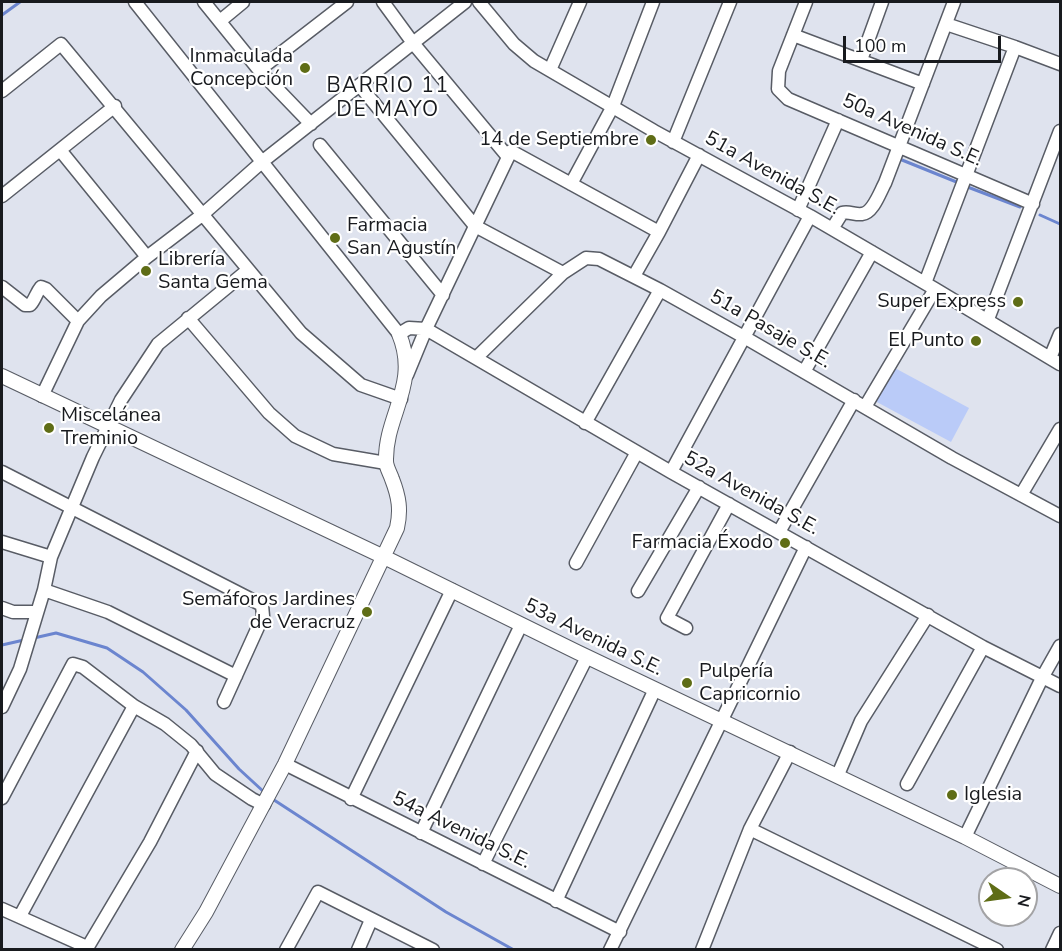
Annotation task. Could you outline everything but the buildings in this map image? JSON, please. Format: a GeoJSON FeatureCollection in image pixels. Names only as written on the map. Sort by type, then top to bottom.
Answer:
{"type":"FeatureCollection","features":[{"type":"Feature","properties":{"kind":"street"},"geometry":{"type":"LineString","coordinates":[[135,2],[399,334],[406,357],[406,376]]}},
{"type":"Feature","properties":{"kind":"street"},"geometry":{"type":"LineString","coordinates":[[204,2],[260,70],[311,124]]}},
{"type":"Feature","properties":{"kind":"street"},"geometry":{"type":"LineString","coordinates":[[220,21],[243,2]]}},
{"type":"Feature","properties":{"kind":"street"},"geometry":{"type":"LineString","coordinates":[[260,70],[347,2]]}},
{"type":"Feature","properties":{"kind":"street"},"geometry":{"type":"LineString","coordinates":[[383,2],[508,157]]}},
{"type":"Feature","properties":{"kind":"street"},"geometry":{"type":"LineString","coordinates":[[42,396],[78,321],[101,296],[202,215],[263,161],[465,2]]}},
{"type":"Feature","properties":{"kind":"street","name":"51a Avenida S.E."},"geometry":{"type":"LineString","coordinates":[[479,2],[514,44],[534,61],[674,142],[810,216],[988,319],[1055,361]]}},
{"type":"Feature","properties":{"kind":"street"},"geometry":{"type":"LineString","coordinates":[[571,184],[613,106],[653,2]]}},
{"type":"Feature","properties":{"kind":"street"},"geometry":{"type":"LineString","coordinates":[[674,142],[730,2]]}},
{"type":"Feature","properties":{"kind":"street"},"geometry":{"type":"LineString","coordinates":[[806,2],[793,35],[923,84]]}},
{"type":"Feature","properties":{"kind":"street"},"geometry":{"type":"LineString","coordinates":[[861,60],[882,2]]}},
{"type":"Feature","properties":{"kind":"street"},"geometry":{"type":"LineString","coordinates":[[832,229],[842,213],[866,214],[885,183],[954,2]]}},
{"type":"Feature","properties":{"kind":"street"},"geometry":{"type":"LineString","coordinates":[[550,70],[576,4]]}},
{"type":"Feature","properties":{"kind":"street"},"geometry":{"type":"LineString","coordinates":[[946,24],[1060,64]]}},
{"type":"Feature","properties":{"kind":"street","name":"50a Avenida S.E."},"geometry":{"type":"LineString","coordinates":[[793,35],[779,71],[778,89],[788,99],[899,146],[964,182],[1033,204]]}},
{"type":"Feature","properties":{"kind":"street"},"geometry":{"type":"LineString","coordinates":[[2,91],[61,44],[115,106],[301,333],[361,385],[401,399]]}},
{"type":"Feature","properties":{"kind":"street"},"geometry":{"type":"LineString","coordinates":[[866,407],[930,286],[964,182],[1016,47]]}},
{"type":"Feature","properties":{"kind":"street"},"geometry":{"type":"LineString","coordinates":[[360,86],[475,226],[563,273]]}},
{"type":"Feature","properties":{"kind":"street"},"geometry":{"type":"LineString","coordinates":[[2,196],[115,106]]}},
{"type":"Feature","properties":{"kind":"street"},"geometry":{"type":"LineString","coordinates":[[798,210],[838,120]]}},
{"type":"Feature","properties":{"kind":"street"},"geometry":{"type":"LineString","coordinates":[[988,319],[1060,134]]}},
{"type":"Feature","properties":{"kind":"street"},"geometry":{"type":"LineString","coordinates":[[320,145],[443,295]]}},
{"type":"Feature","properties":{"kind":"street"},"geometry":{"type":"LineString","coordinates":[[60,150],[147,257]]}},
{"type":"Feature","properties":{"kind":"street"},"geometry":{"type":"LineString","coordinates":[[183,950],[206,912],[285,764],[397,528],[400,512],[398,496],[386,463],[388,442],[406,376],[511,151],[659,232]]}},
{"type":"Feature","properties":{"kind":"street"},"geometry":{"type":"LineString","coordinates":[[634,276],[699,155]]}},
{"type":"Feature","properties":{"kind":"street"},"geometry":{"type":"LineString","coordinates":[[671,472],[810,216]]}},
{"type":"Feature","properties":{"kind":"street"},"geometry":{"type":"LineString","coordinates":[[804,372],[872,252]]}},
{"type":"Feature","properties":{"kind":"street","name":"51a Pasaje S.E."},"geometry":{"type":"LineString","coordinates":[[477,357],[563,273],[586,258],[599,259],[660,290],[952,458],[1060,516]]}},
{"type":"Feature","properties":{"kind":"street"},"geometry":{"type":"LineString","coordinates":[[2,707],[20,669],[44,590],[51,557],[93,457],[121,400],[158,344],[248,270]]}},
{"type":"Feature","properties":{"kind":"street"},"geometry":{"type":"LineString","coordinates":[[2,287],[25,305],[33,303],[41,287],[46,289],[78,321]]}},
{"type":"Feature","properties":{"kind":"street"},"geometry":{"type":"LineString","coordinates":[[585,423],[660,290]]}},
{"type":"Feature","properties":{"kind":"street"},"geometry":{"type":"LineString","coordinates":[[188,318],[269,414],[295,436],[333,454],[386,463]]}},
{"type":"Feature","properties":{"kind":"street"},"geometry":{"type":"LineString","coordinates":[[399,334],[409,328],[426,329]]}},
{"type":"Feature","properties":{"kind":"street","name":"52a Avenida S.E."},"geometry":{"type":"LineString","coordinates":[[426,329],[671,472],[983,647],[1060,686]]}},
{"type":"Feature","properties":{"kind":"street"},"geometry":{"type":"LineString","coordinates":[[1055,361],[1060,334]]}},
{"type":"Feature","properties":{"kind":"street","name":"53a Avenida S.E."},"geometry":{"type":"LineString","coordinates":[[2,376],[790,752],[1060,886]]}},
{"type":"Feature","properties":{"kind":"street"},"geometry":{"type":"LineString","coordinates":[[779,532],[854,400]]}},
{"type":"Feature","properties":{"kind":"street"},"geometry":{"type":"LineString","coordinates":[[1021,495],[1060,429]]}},
{"type":"Feature","properties":{"kind":"street"},"geometry":{"type":"LineString","coordinates":[[576,563],[637,452]]}},
{"type":"Feature","properties":{"kind":"street"},"geometry":{"type":"LineString","coordinates":[[2,472],[262,605],[263,616],[224,702]]}},
{"type":"Feature","properties":{"kind":"street"},"geometry":{"type":"LineString","coordinates":[[638,591],[699,487]]}},
{"type":"Feature","properties":{"kind":"street"},"geometry":{"type":"LineString","coordinates":[[686,628],[667,618],[729,504]]}},
{"type":"Feature","properties":{"kind":"street"},"geometry":{"type":"LineString","coordinates":[[2,542],[51,557]]}},
{"type":"Feature","properties":{"kind":"street"},"geometry":{"type":"LineString","coordinates":[[610,950],[806,547]]}},
{"type":"Feature","properties":{"kind":"street"},"geometry":{"type":"LineString","coordinates":[[44,590],[108,612],[236,675]]}},
{"type":"Feature","properties":{"kind":"street"},"geometry":{"type":"LineString","coordinates":[[351,799],[452,590]]}},
{"type":"Feature","properties":{"kind":"street"},"geometry":{"type":"LineString","coordinates":[[2,608],[36,615]]}},
{"type":"Feature","properties":{"kind":"street"},"geometry":{"type":"LineString","coordinates":[[840,770],[861,721],[928,615]]}},
{"type":"Feature","properties":{"kind":"street"},"geometry":{"type":"LineString","coordinates":[[421,833],[521,625]]}},
{"type":"Feature","properties":{"kind":"street"},"geometry":{"type":"LineString","coordinates":[[965,837],[1042,678],[1060,646]]}},
{"type":"Feature","properties":{"kind":"street"},"geometry":{"type":"LineString","coordinates":[[907,784],[983,647]]}},
{"type":"Feature","properties":{"kind":"street"},"geometry":{"type":"LineString","coordinates":[[483,864],[587,657]]}},
{"type":"Feature","properties":{"kind":"street"},"geometry":{"type":"LineString","coordinates":[[2,798],[73,664],[82,667],[134,706],[165,724],[197,751],[215,774],[252,799],[267,799]]}},
{"type":"Feature","properties":{"kind":"street"},"geometry":{"type":"LineString","coordinates":[[556,901],[655,689]]}},
{"type":"Feature","properties":{"kind":"street"},"geometry":{"type":"LineString","coordinates":[[20,916],[134,706]]}},
{"type":"Feature","properties":{"kind":"street"},"geometry":{"type":"LineString","coordinates":[[2,909],[87,948],[150,842],[197,751]]}},
{"type":"Feature","properties":{"kind":"street"},"geometry":{"type":"LineString","coordinates":[[702,950],[750,829],[790,752]]}},
{"type":"Feature","properties":{"kind":"street","name":"54a Avenida S.E."},"geometry":{"type":"LineString","coordinates":[[285,764],[620,932]]}},
{"type":"Feature","properties":{"kind":"street"},"geometry":{"type":"LineString","coordinates":[[750,829],[997,950]]}},
{"type":"Feature","properties":{"kind":"street"},"geometry":{"type":"LineString","coordinates":[[286,950],[318,892],[433,950]]}},
{"type":"Feature","properties":{"kind":"street"},"geometry":{"type":"LineString","coordinates":[[358,950],[372,920]]}},
{"type":"Feature","properties":{"kind":"street"},"geometry":{"type":"LineString","coordinates":[[1052,950],[1060,933]]}},
{"type":"Feature","properties":{"kind":"shaded area"},"geometry":{"type":"Polygon","coordinates":[[[893,367],[969,408],[951,442],[875,401],[893,367]]]}},
{"type":"Feature","properties":{"kind":"waterway"},"geometry":{"type":"LineString","coordinates":[[2,15],[20,2]]}},
{"type":"Feature","properties":{"kind":"waterway"},"geometry":{"type":"LineString","coordinates":[[902,160],[959,183]]}},
{"type":"Feature","properties":{"kind":"waterway"},"geometry":{"type":"LineString","coordinates":[[965,186],[1020,207]]}},
{"type":"Feature","properties":{"kind":"waterway"},"geometry":{"type":"LineString","coordinates":[[1040,215],[1060,224]]}},
{"type":"Feature","properties":{"kind":"waterway"},"geometry":{"type":"LineString","coordinates":[[34,638],[56,633],[107,648],[143,672],[186,710],[239,769],[264,792]]}},
{"type":"Feature","properties":{"kind":"waterway"},"geometry":{"type":"LineString","coordinates":[[2,645],[24,640]]}},
{"type":"Feature","properties":{"kind":"waterway"},"geometry":{"type":"LineString","coordinates":[[271,798],[446,912],[514,950]]}},
{"type":"Feature","properties":{"kind":"place","name":"Inmaculada Concepción"},"geometry":{"type":"Point","coordinates":[305,68]}},
{"type":"Feature","properties":{"kind":"place","name":"14 de Septiembre"},"geometry":{"type":"Point","coordinates":[651,140]}},
{"type":"Feature","properties":{"kind":"place","name":"Farmacia San Agustín"},"geometry":{"type":"Point","coordinates":[335,238]}},
{"type":"Feature","properties":{"kind":"place","name":"Librería Santa Gema"},"geometry":{"type":"Point","coordinates":[146,271]}},
{"type":"Feature","properties":{"kind":"place","name":"Super Express"},"geometry":{"type":"Point","coordinates":[1018,302]}},
{"type":"Feature","properties":{"kind":"place","name":"El Punto"},"geometry":{"type":"Point","coordinates":[976,341]}},
{"type":"Feature","properties":{"kind":"place","name":"Miscelánea Treminio"},"geometry":{"type":"Point","coordinates":[49,428]}},
{"type":"Feature","properties":{"kind":"place","name":"Farmacia Éxodo"},"geometry":{"type":"Point","coordinates":[785,543]}},
{"type":"Feature","properties":{"kind":"place","name":"Semáforos Jardines de Veracruz"},"geometry":{"type":"Point","coordinates":[367,612]}},
{"type":"Feature","properties":{"kind":"place","name":"Pulpería Capricornio"},"geometry":{"type":"Point","coordinates":[687,683]}},
{"type":"Feature","properties":{"kind":"place","name":"Iglesia"},"geometry":{"type":"Point","coordinates":[952,795]}},
{"type":"Feature","properties":{"kind":"district","name":"BARRIO 11 DE MAYO"},"geometry":{"type":"Point","coordinates":[388,99]}}]}
